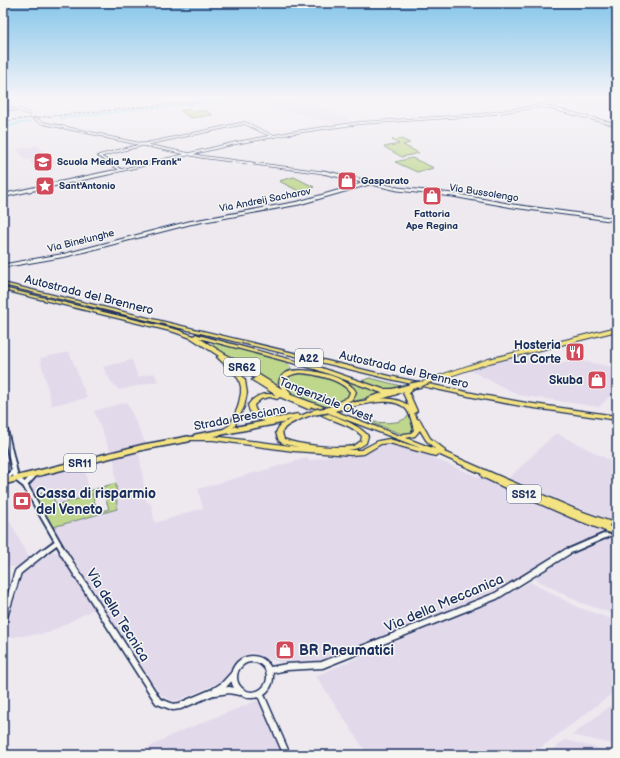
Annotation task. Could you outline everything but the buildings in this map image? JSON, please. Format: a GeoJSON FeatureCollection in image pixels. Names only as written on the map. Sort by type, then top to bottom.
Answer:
{"type":"FeatureCollection","features":[{"type":"Feature","properties":{"kind":"highway","name":"Autostrada del Brennero"},"geometry":{"type":"LineString","coordinates":[[3,283],[376,375],[451,392],[560,412],[617,417]]}},
{"type":"Feature","properties":{"kind":"highway","name":"Tangenziale Ovest"},"geometry":{"type":"LineString","coordinates":[[3,290],[176,331],[207,344],[275,388],[324,411],[435,454],[555,508],[615,529]]}},
{"type":"Feature","properties":{"kind":"highway","name":"Tangenziale Ovest"},"geometry":{"type":"LineString","coordinates":[[3,290],[180,335],[220,356],[270,390],[304,406],[338,415],[414,442],[615,529]]}},
{"type":"Feature","properties":{"kind":"highway"},"geometry":{"type":"LineString","coordinates":[[176,331],[317,368],[382,391],[392,391],[421,384]]}},
{"type":"Feature","properties":{"kind":"highway"},"geometry":{"type":"LineString","coordinates":[[219,434],[232,426],[245,393],[244,383],[239,375],[220,356]]}},
{"type":"Feature","properties":{"kind":"highway"},"geometry":{"type":"LineString","coordinates":[[314,412],[288,423],[281,428],[279,435],[283,442],[293,445],[342,449],[355,448],[364,442],[365,436],[359,429],[336,420],[324,411],[286,392],[282,383],[284,377],[291,373],[304,372],[348,385],[353,389],[352,397],[347,401],[324,411]]}},
{"type":"Feature","properties":{"kind":"highway"},"geometry":{"type":"LineString","coordinates":[[412,387],[407,391],[406,395],[424,433],[437,448],[456,460]]}},
{"type":"Feature","properties":{"kind":"highway"},"geometry":{"type":"LineString","coordinates":[[301,417],[263,419],[255,415],[251,406],[256,398],[269,395],[304,406]]}},
{"type":"Feature","properties":{"kind":"highway"},"geometry":{"type":"LineString","coordinates":[[338,415],[404,436],[412,436],[417,432],[410,411],[400,402],[386,399],[350,405]]}},
{"type":"Feature","properties":{"kind":"highway"},"geometry":{"type":"LineString","coordinates":[[185,439],[213,438],[286,449],[351,453],[362,452],[380,442],[389,441],[435,454]]}},
{"type":"Feature","properties":{"kind":"main road"},"geometry":{"type":"LineString","coordinates":[[421,384],[489,361],[617,329]]}},
{"type":"Feature","properties":{"kind":"main road"},"geometry":{"type":"LineString","coordinates":[[335,407],[350,405],[412,387]]}},
{"type":"Feature","properties":{"kind":"main road"},"geometry":{"type":"LineString","coordinates":[[314,412],[324,411]]}},
{"type":"Feature","properties":{"kind":"main road","name":"Strada Bresciana"},"geometry":{"type":"LineString","coordinates":[[3,481],[144,447],[219,434],[301,417]]}},
{"type":"Feature","properties":{"kind":"street","name":"Via Bussolengo"},"geometry":{"type":"LineString","coordinates":[[91,133],[108,136],[141,145],[190,154],[266,166],[318,172],[398,189],[454,195],[513,206],[617,220]]}},
{"type":"Feature","properties":{"kind":"street"},"geometry":{"type":"LineString","coordinates":[[121,170],[99,156],[196,133]]}},
{"type":"Feature","properties":{"kind":"street"},"geometry":{"type":"LineString","coordinates":[[267,133],[272,136]]}},
{"type":"Feature","properties":{"kind":"street"},"geometry":{"type":"LineString","coordinates":[[7,194],[287,133]]}},
{"type":"Feature","properties":{"kind":"street","name":"Via Andreij Sacharov"},"geometry":{"type":"LineString","coordinates":[[163,230],[208,219],[299,203],[369,183]]}},
{"type":"Feature","properties":{"kind":"street","name":"Via Binelunghe"},"geometry":{"type":"LineString","coordinates":[[3,266],[54,258],[163,230]]}},
{"type":"Feature","properties":{"kind":"street"},"geometry":{"type":"LineString","coordinates":[[3,422],[16,478],[25,485],[35,474]]}},
{"type":"Feature","properties":{"kind":"street"},"geometry":{"type":"LineString","coordinates":[[3,481],[14,471]]}},
{"type":"Feature","properties":{"kind":"street","name":"Via della Tecnica"},"geometry":{"type":"LineString","coordinates":[[25,485],[57,542],[158,701],[173,708],[213,692]]}},
{"type":"Feature","properties":{"kind":"street","name":"Via della Meccanica"},"geometry":{"type":"LineString","coordinates":[[271,670],[287,667],[322,665],[496,596],[514,587],[552,561],[615,529]]}},
{"type":"Feature","properties":{"kind":"street"},"geometry":{"type":"LineString","coordinates":[[3,620],[18,572],[30,561],[57,542]]}},
{"type":"Feature","properties":{"kind":"street"},"geometry":{"type":"LineString","coordinates":[[256,659],[265,663],[271,670],[270,683],[260,693],[250,695],[229,690],[213,692],[224,685],[234,674],[240,664],[250,660],[256,659]]}},
{"type":"Feature","properties":{"kind":"street"},"geometry":{"type":"LineString","coordinates":[[234,674],[233,680],[240,692]]}},
{"type":"Feature","properties":{"kind":"street"},"geometry":{"type":"LineString","coordinates":[[260,693],[287,755]]}},
{"type":"Feature","properties":{"kind":"shaded area"},"geometry":{"type":"Polygon","coordinates":[[[37,145],[57,163],[35,167],[29,161],[39,158],[26,160],[16,149],[37,145]]]}},
{"type":"Feature","properties":{"kind":"shaded area"},"geometry":{"type":"Polygon","coordinates":[[[69,352],[87,398],[52,405],[40,358],[69,352]]]}},
{"type":"Feature","properties":{"kind":"shaded area"},"geometry":{"type":"Polygon","coordinates":[[[518,357],[529,359],[530,357],[566,363],[581,361],[617,368],[617,388],[599,407],[519,395],[469,370],[518,357]]]}},
{"type":"Feature","properties":{"kind":"shaded area"},"geometry":{"type":"Polygon","coordinates":[[[132,360],[138,377],[154,373],[158,381],[119,390],[110,380],[103,367],[132,360]]]}},
{"type":"Feature","properties":{"kind":"shaded area"},"geometry":{"type":"Polygon","coordinates":[[[127,402],[146,445],[111,453],[94,411],[127,402]]]}},
{"type":"Feature","properties":{"kind":"shaded area"},"geometry":{"type":"Polygon","coordinates":[[[3,433],[8,456],[9,474],[3,479],[3,433]]]}},
{"type":"Feature","properties":{"kind":"shaded area"},"geometry":{"type":"Polygon","coordinates":[[[556,433],[617,464],[617,522],[508,479],[556,433]]]}},
{"type":"Feature","properties":{"kind":"shaded area"},"geometry":{"type":"Polygon","coordinates":[[[384,444],[403,446],[417,451],[556,510],[611,531],[569,549],[543,563],[511,584],[321,662],[281,662],[267,659],[252,652],[238,661],[225,680],[174,702],[160,694],[53,527],[117,509],[114,458],[139,452],[146,501],[151,504],[155,523],[203,508],[198,489],[307,458],[309,461],[333,455],[362,455],[384,444]]]}},
{"type":"Feature","properties":{"kind":"shaded area"},"geometry":{"type":"Polygon","coordinates":[[[84,465],[90,496],[55,505],[51,490],[34,496],[29,487],[35,477],[84,465]]]}},
{"type":"Feature","properties":{"kind":"shaded area"},"geometry":{"type":"Polygon","coordinates":[[[8,518],[29,558],[18,568],[3,565],[3,519],[8,518]]]}},
{"type":"Feature","properties":{"kind":"shaded area"},"geometry":{"type":"Polygon","coordinates":[[[617,536],[617,615],[579,602],[535,579],[549,568],[574,554],[617,536]]]}},
{"type":"Feature","properties":{"kind":"shaded area"},"geometry":{"type":"Polygon","coordinates":[[[52,552],[58,552],[96,608],[48,633],[3,638],[21,574],[38,559],[52,552]]]}},
{"type":"Feature","properties":{"kind":"shaded area"},"geometry":{"type":"Polygon","coordinates":[[[530,582],[577,607],[617,621],[617,690],[531,755],[368,755],[316,676],[516,590],[530,582]]]}},
{"type":"Feature","properties":{"kind":"shaded area"},"geometry":{"type":"Polygon","coordinates":[[[256,701],[261,703],[282,755],[135,755],[174,734],[256,701]]]}},
{"type":"Feature","properties":{"kind":"shaded area"},"geometry":{"type":"Polygon","coordinates":[[[617,701],[617,745],[572,735],[617,701]]]}},
{"type":"Feature","properties":{"kind":"shaded area"},"geometry":{"type":"Polygon","coordinates":[[[565,740],[617,753],[617,755],[546,755],[565,740]]]}},
{"type":"Feature","properties":{"kind":"green space"},"geometry":{"type":"Polygon","coordinates":[[[401,139],[410,143],[403,145],[419,153],[402,157],[384,147],[399,144],[392,140],[401,139]]]}},
{"type":"Feature","properties":{"kind":"green space"},"geometry":{"type":"Polygon","coordinates":[[[412,158],[434,168],[417,172],[395,162],[412,158]]]}},
{"type":"Feature","properties":{"kind":"green space"},"geometry":{"type":"Polygon","coordinates":[[[294,177],[314,187],[299,191],[279,181],[294,177]]]}},
{"type":"Feature","properties":{"kind":"green space"},"geometry":{"type":"Polygon","coordinates":[[[215,343],[285,361],[291,368],[291,371],[285,374],[275,387],[211,345],[215,343]]]}},
{"type":"Feature","properties":{"kind":"green space"},"geometry":{"type":"Polygon","coordinates":[[[322,371],[370,389],[383,392],[383,394],[351,402],[355,397],[355,389],[343,381],[319,374],[322,371]]]}},
{"type":"Feature","properties":{"kind":"green space"},"geometry":{"type":"Polygon","coordinates":[[[294,373],[307,373],[343,383],[352,395],[339,404],[323,408],[288,391],[285,387],[284,379],[294,373]]]}},
{"type":"Feature","properties":{"kind":"green space"},"geometry":{"type":"Polygon","coordinates":[[[370,378],[405,387],[381,389],[358,382],[370,378]]]}},
{"type":"Feature","properties":{"kind":"green space"},"geometry":{"type":"Polygon","coordinates":[[[410,414],[415,431],[405,435],[369,422],[397,422],[406,418],[410,414]]]}},
{"type":"Feature","properties":{"kind":"green space"},"geometry":{"type":"Polygon","coordinates":[[[116,483],[117,509],[53,527],[34,496],[51,490],[56,505],[89,496],[89,491],[116,483]],[[103,490],[92,494],[98,512],[109,509],[103,490]]]}},
{"type":"Feature","properties":{"kind":"place","name":"Scuola Media \"Anna Frank\""},"geometry":{"type":"Point","coordinates":[43,162]}},
{"type":"Feature","properties":{"kind":"place","name":"Gasparato"},"geometry":{"type":"Point","coordinates":[347,181]}},
{"type":"Feature","properties":{"kind":"place","name":"Sant'Antonio"},"geometry":{"type":"Point","coordinates":[45,186]}},
{"type":"Feature","properties":{"kind":"place","name":"Fattoria Ape Regina"},"geometry":{"type":"Point","coordinates":[432,196]}},
{"type":"Feature","properties":{"kind":"place","name":"Hosteria La Corte"},"geometry":{"type":"Point","coordinates":[575,352]}},
{"type":"Feature","properties":{"kind":"place","name":"Skuba"},"geometry":{"type":"Point","coordinates":[597,380]}},
{"type":"Feature","properties":{"kind":"place","name":"Cassa di risparmio del Veneto"},"geometry":{"type":"Point","coordinates":[22,501]}},
{"type":"Feature","properties":{"kind":"place","name":"BR Pneumatici"},"geometry":{"type":"Point","coordinates":[285,650]}}]}
